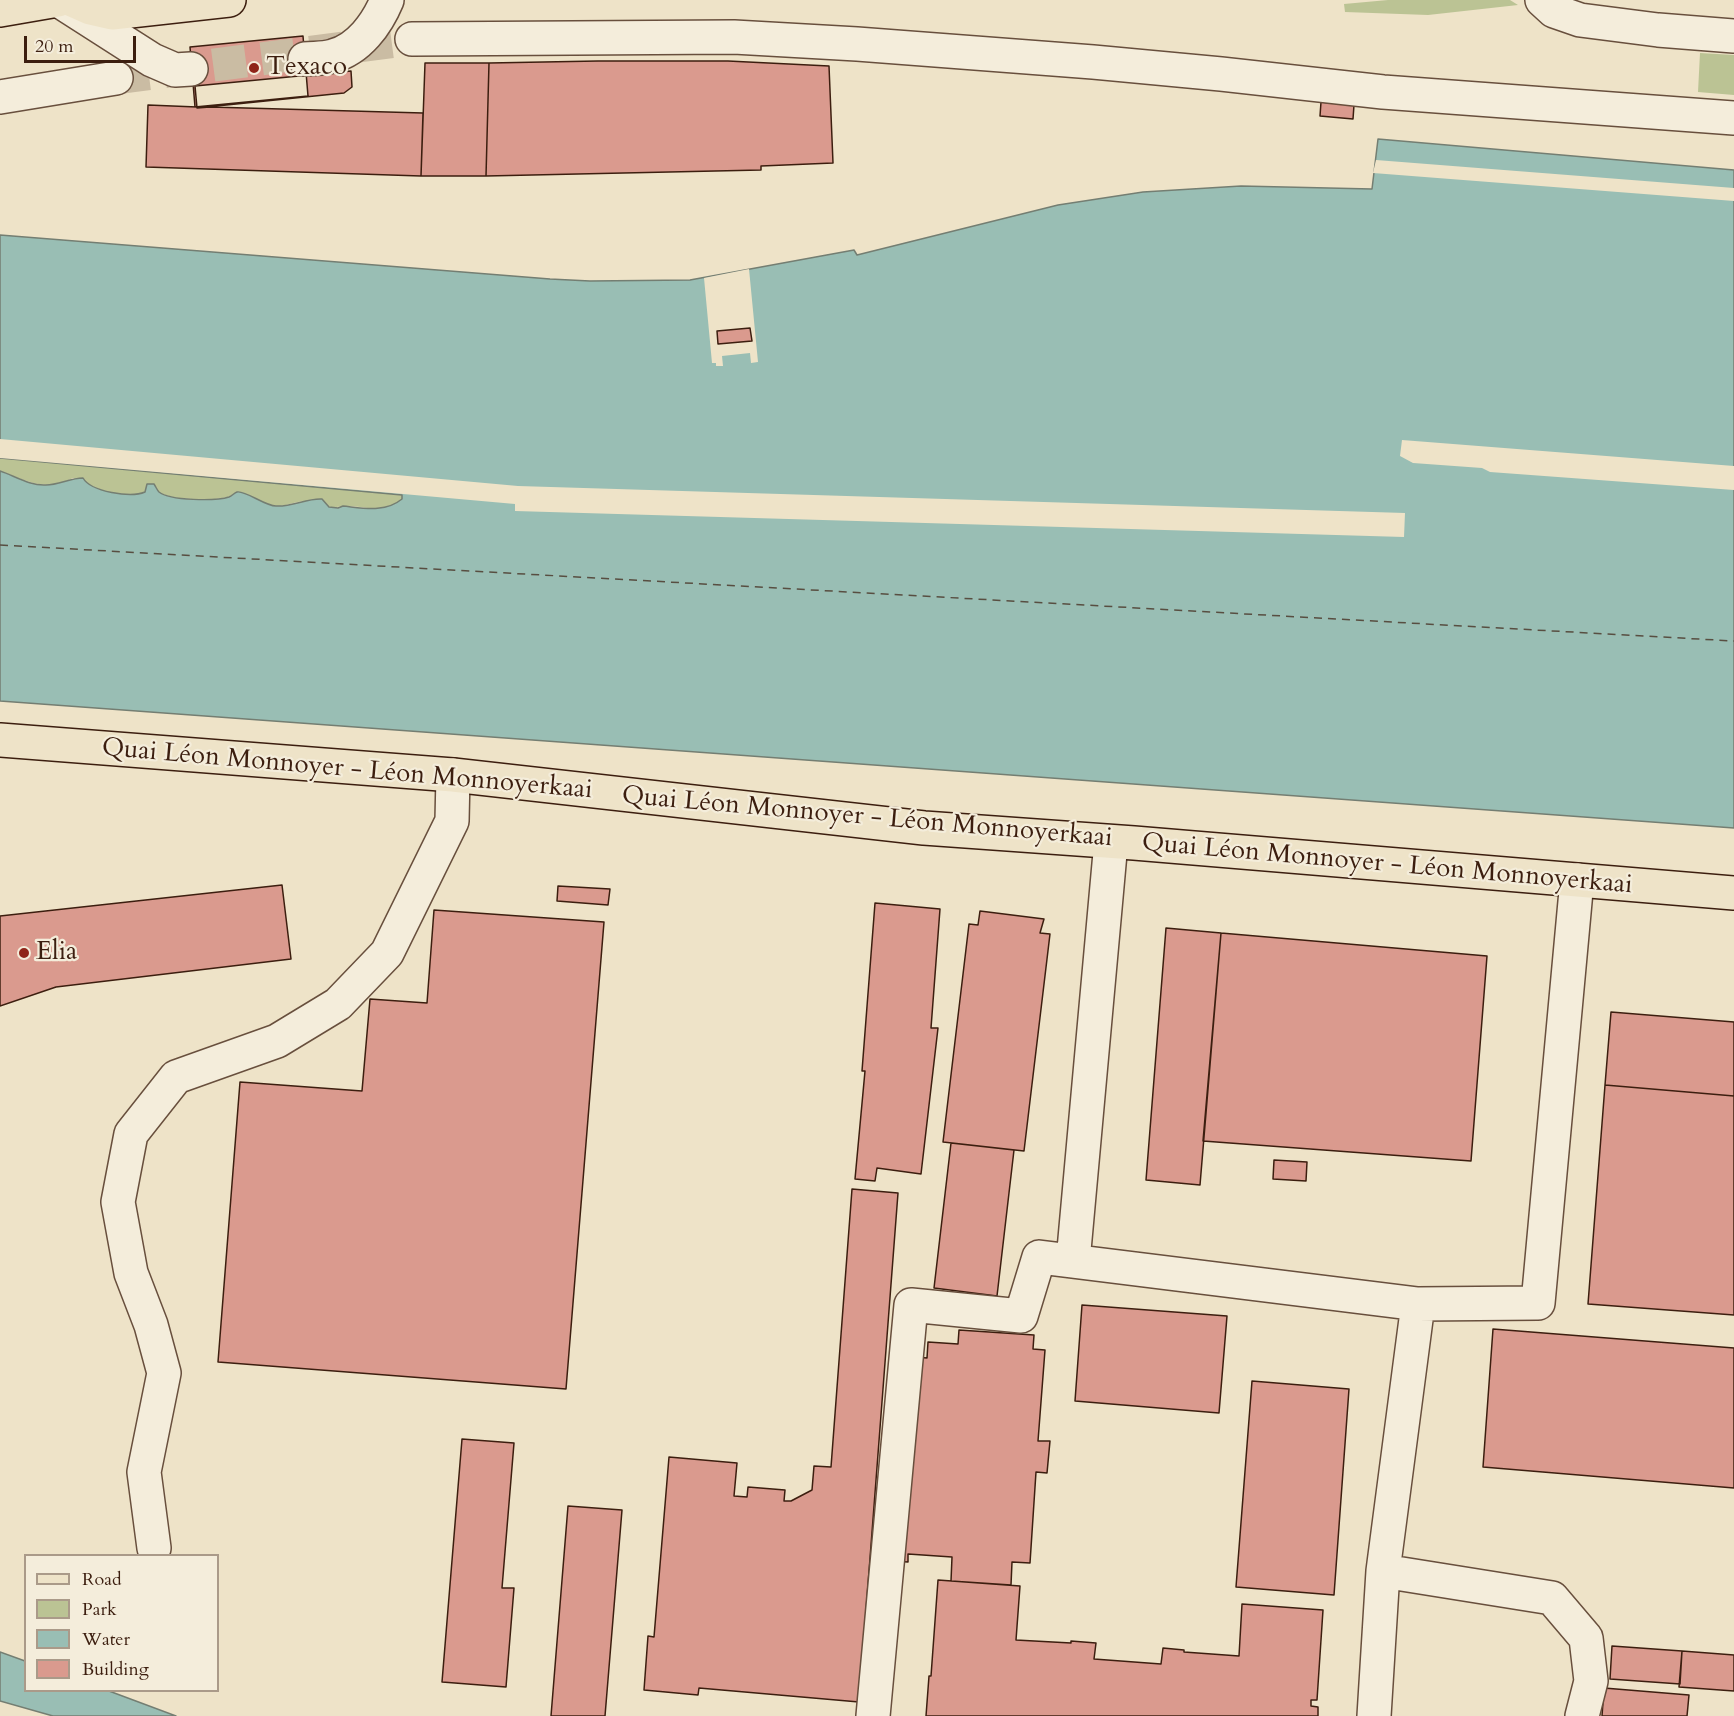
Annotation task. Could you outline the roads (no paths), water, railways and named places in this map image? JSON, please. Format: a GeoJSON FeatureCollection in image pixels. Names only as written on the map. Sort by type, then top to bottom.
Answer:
{"type":"FeatureCollection","features":[{"type":"Feature","properties":{"kind":"main road"},"geometry":{"type":"LineString","coordinates":[[0,10],[58,0]]}},
{"type":"Feature","properties":{"kind":"main road"},"geometry":{"type":"LineString","coordinates":[[72,0],[90,8],[112,13],[229,0]]}},
{"type":"Feature","properties":{"kind":"main road","name":"Quai Léon Monnoyer - Léon Monnoyerkaai"},"geometry":{"type":"LineString","coordinates":[[0,740],[453,775],[924,828],[1734,893]]}},
{"type":"Feature","properties":{"kind":"lane"},"geometry":{"type":"LineString","coordinates":[[58,0],[152,60],[175,70],[191,69]]}},
{"type":"Feature","properties":{"kind":"lane"},"geometry":{"type":"LineString","coordinates":[[305,59],[332,57],[362,40],[387,0]]}},
{"type":"Feature","properties":{"kind":"lane"},"geometry":{"type":"LineString","coordinates":[[1542,0],[1554,11],[1580,20],[1615,13],[1658,30],[1734,36]]}},
{"type":"Feature","properties":{"kind":"lane"},"geometry":{"type":"LineString","coordinates":[[412,39],[734,37],[835,43],[1094,62],[1383,92],[1734,118]]}},
{"type":"Feature","properties":{"kind":"lane"},"geometry":{"type":"LineString","coordinates":[[0,97],[116,78]]}},
{"type":"Feature","properties":{"kind":"lane"},"geometry":{"type":"LineString","coordinates":[[154,1548],[144,1472],[165,1373],[151,1325],[131,1273],[118,1202],[131,1134],[176,1077],[277,1041],[338,1004],[387,953],[452,821],[453,775]]}},
{"type":"Feature","properties":{"kind":"lane"},"geometry":{"type":"LineString","coordinates":[[1072,1261],[1111,842]]}},
{"type":"Feature","properties":{"kind":"lane"},"geometry":{"type":"LineString","coordinates":[[873,1716],[911,1305],[1021,1316],[1039,1257],[1418,1304],[1538,1303],[1577,880]]}},
{"type":"Feature","properties":{"kind":"lane"},"geometry":{"type":"LineString","coordinates":[[1374,1716],[1383,1571],[1418,1304]]}},
{"type":"Feature","properties":{"kind":"lane"},"geometry":{"type":"LineString","coordinates":[[1383,1571],[1552,1598],[1586,1638],[1592,1681],[1582,1716]]}},
{"type":"Feature","properties":{"kind":"water"},"geometry":{"type":"Polygon","coordinates":[[[1378,139],[1734,170],[1734,828],[0,701],[0,471],[40,485],[83,478],[94,487],[121,494],[145,492],[147,484],[154,484],[159,492],[165,495],[183,499],[223,498],[241,492],[266,504],[276,506],[322,499],[329,507],[381,508],[402,499],[402,495],[0,458],[0,235],[550,279],[690,280],[854,250],[857,255],[1058,205],[1143,192],[1241,186],[1372,189],[1378,139]]]}},
{"type":"Feature","properties":{"kind":"water"},"geometry":{"type":"Polygon","coordinates":[[[0,1652],[24,1661],[24,1692],[112,1692],[176,1716],[53,1716],[0,1701],[0,1652]]]}},
{"type":"Feature","properties":{"kind":"tunnel"},"geometry":{"type":"LineString","coordinates":[[116,78],[412,39]]}},
{"type":"Feature","properties":{"kind":"place","name":"Texaco"},"geometry":{"type":"Point","coordinates":[254,68]}},
{"type":"Feature","properties":{"kind":"place","name":"Elia"},"geometry":{"type":"Point","coordinates":[24,953]}}]}
